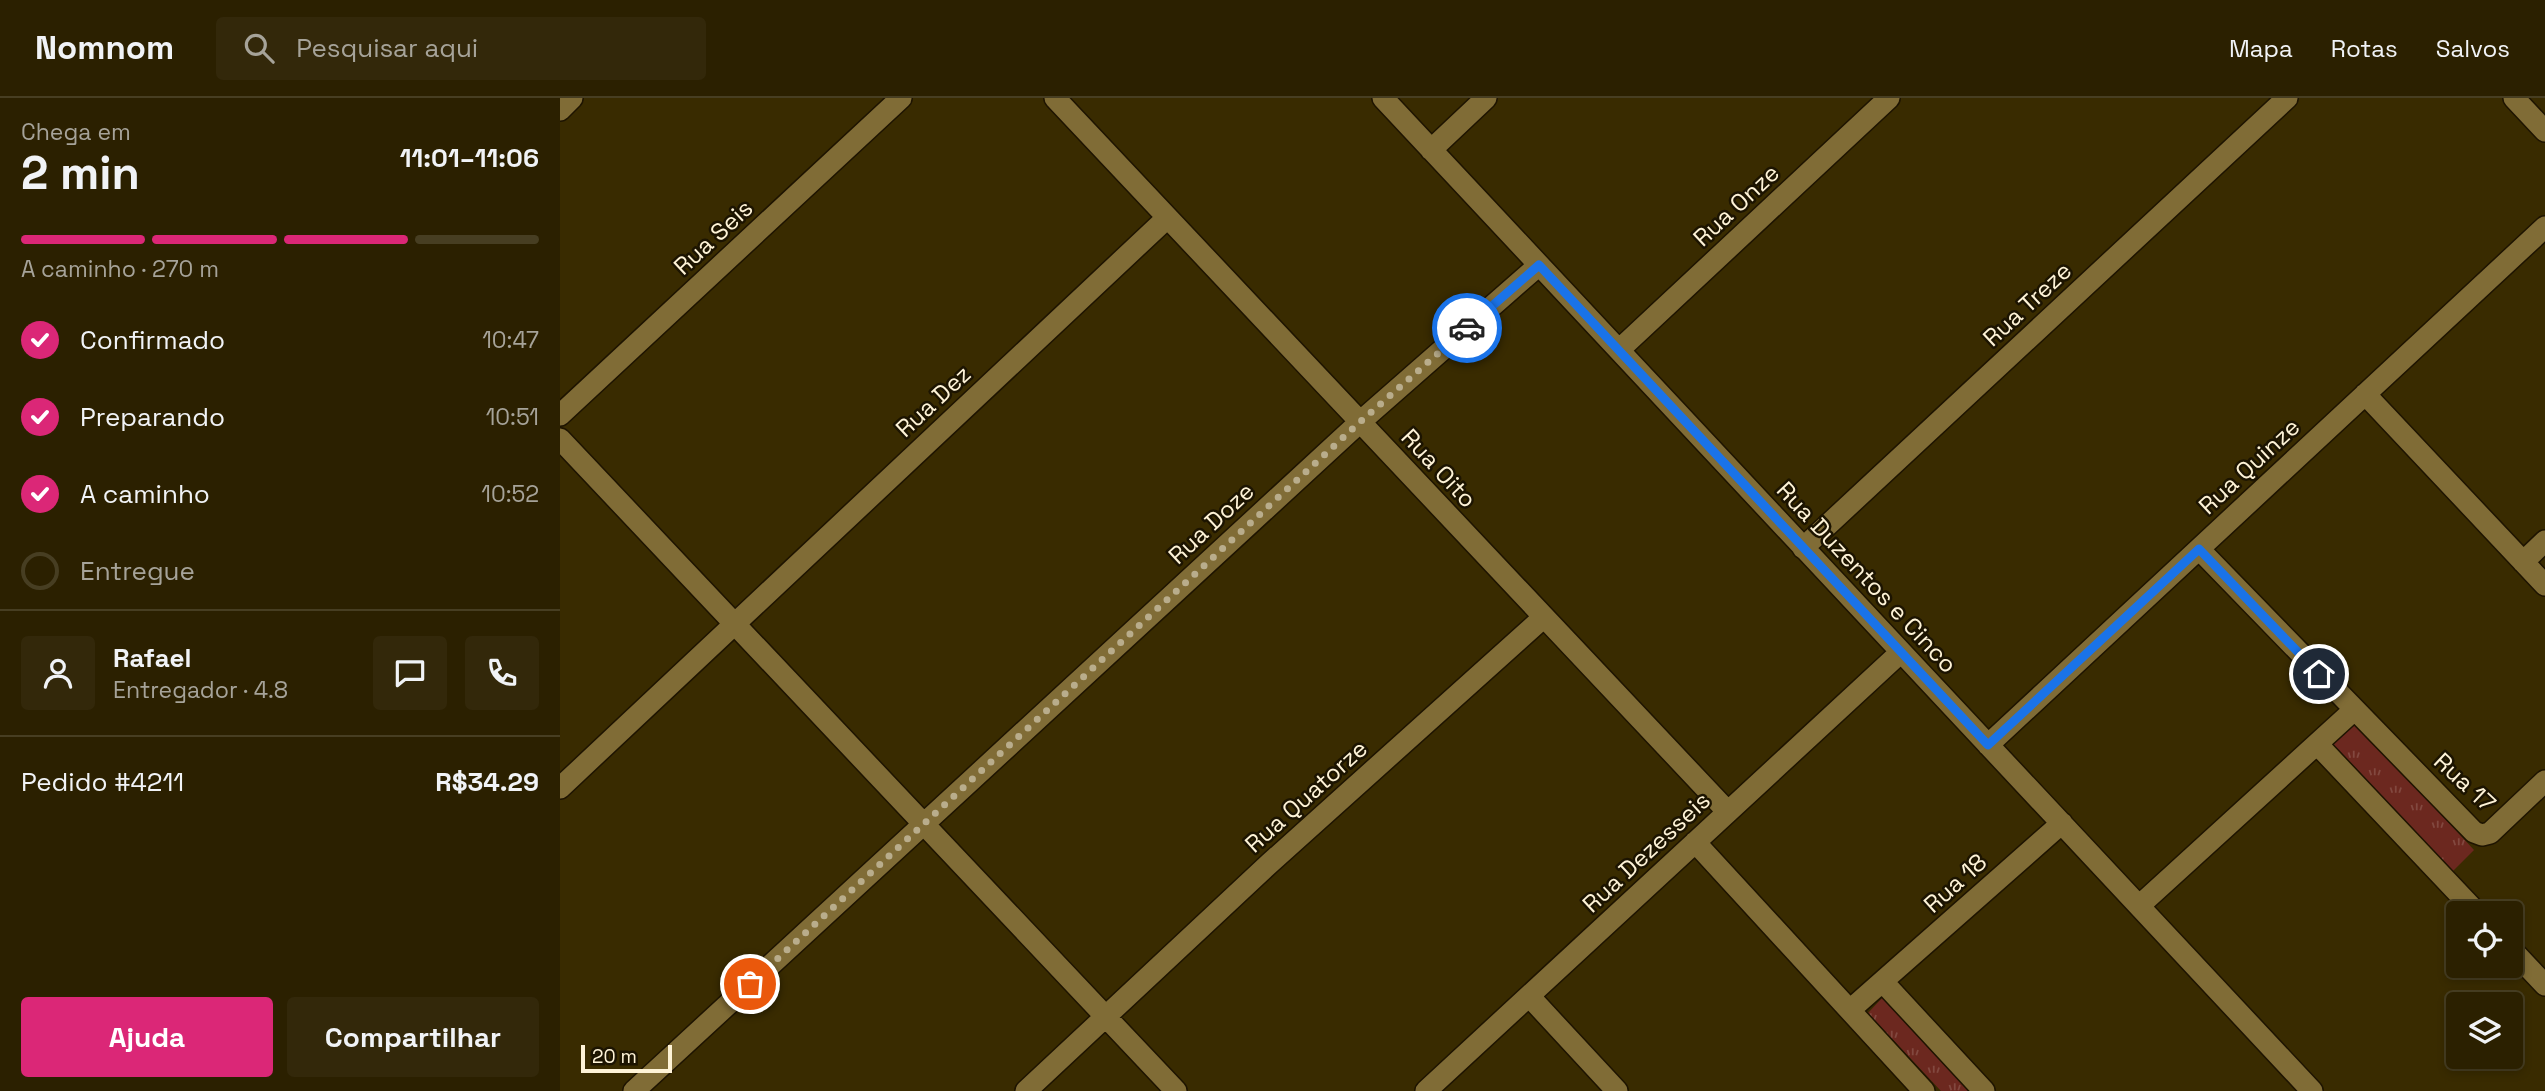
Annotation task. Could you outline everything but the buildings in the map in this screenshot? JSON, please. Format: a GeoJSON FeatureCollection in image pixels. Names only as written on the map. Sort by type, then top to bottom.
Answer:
{"type":"FeatureCollection","features":[{"type":"Feature","properties":{"kind":"street"},"geometry":{"type":"LineString","coordinates":[[560,110],[572,98]]}},
{"type":"Feature","properties":{"kind":"street","name":"Rua Seis"},"geometry":{"type":"LineString","coordinates":[[560,415],[901,98]]}},
{"type":"Feature","properties":{"kind":"street","name":"Rua Oito"},"geometry":{"type":"LineString","coordinates":[[1055,98],[1728,812]]}},
{"type":"Feature","properties":{"kind":"street","name":"Rua Duzentos e Cinco"},"geometry":{"type":"LineString","coordinates":[[1382,98],[2312,1091]]}},
{"type":"Feature","properties":{"kind":"street"},"geometry":{"type":"LineString","coordinates":[[1431,150],[1486,98]]}},
{"type":"Feature","properties":{"kind":"street","name":"Rua Onze"},"geometry":{"type":"LineString","coordinates":[[1619,350],[1889,98]]}},
{"type":"Feature","properties":{"kind":"street","name":"Rua Treze"},"geometry":{"type":"LineString","coordinates":[[1803,548],[2287,98]]}},
{"type":"Feature","properties":{"kind":"street"},"geometry":{"type":"LineString","coordinates":[[2514,98],[2545,131]]}},
{"type":"Feature","properties":{"kind":"street","name":"Rua Dez"},"geometry":{"type":"LineString","coordinates":[[560,788],[1167,218]]}},
{"type":"Feature","properties":{"kind":"street","name":"Rua Quinze"},"geometry":{"type":"LineString","coordinates":[[1988,745],[2545,227]]}},
{"type":"Feature","properties":{"kind":"street","name":"Rua Doze"},"geometry":{"type":"LineString","coordinates":[[634,1091],[1360,422],[1539,265]]}},
{"type":"Feature","properties":{"kind":"street"},"geometry":{"type":"LineString","coordinates":[[2365,394],[2545,585]]}},
{"type":"Feature","properties":{"kind":"street"},"geometry":{"type":"LineString","coordinates":[[560,439],[1176,1091]]}},
{"type":"Feature","properties":{"kind":"street"},"geometry":{"type":"LineString","coordinates":[[2523,562],[2545,541]]}},
{"type":"Feature","properties":{"kind":"street","name":"Rua 17"},"geometry":{"type":"LineString","coordinates":[[2199,549],[2474,832],[2482,835],[2490,832],[2545,781]]}},
{"type":"Feature","properties":{"kind":"street","name":"Rua Quatorze"},"geometry":{"type":"LineString","coordinates":[[1026,1091],[1270,863],[1544,617]]}},
{"type":"Feature","properties":{"kind":"street","name":"Rua Dezesseis"},"geometry":{"type":"LineString","coordinates":[[1426,1091],[1901,652]]}},
{"type":"Feature","properties":{"kind":"street"},"geometry":{"type":"LineString","coordinates":[[2139,906],[2354,710]]}},
{"type":"Feature","properties":{"kind":"street"},"geometry":{"type":"LineString","coordinates":[[2318,745],[2466,901]]}},
{"type":"Feature","properties":{"kind":"street","name":"Rua 18"},"geometry":{"type":"LineString","coordinates":[[1850,1010],[2062,823]]}},
{"type":"Feature","properties":{"kind":"street"},"geometry":{"type":"LineString","coordinates":[[1695,842],[1924,1091]]}},
{"type":"Feature","properties":{"kind":"street"},"geometry":{"type":"LineString","coordinates":[[2523,961],[2545,985]]}},
{"type":"Feature","properties":{"kind":"street"},"geometry":{"type":"LineString","coordinates":[[1883,982],[1984,1091]]}},
{"type":"Feature","properties":{"kind":"street"},"geometry":{"type":"LineString","coordinates":[[1529,996],[1617,1091]]}},
{"type":"Feature","properties":{"kind":"green space"},"geometry":{"type":"Polygon","coordinates":[[[2354,721],[2474,850],[2453,871],[2331,743],[2354,721]]]}},
{"type":"Feature","properties":{"kind":"green space"},"geometry":{"type":"Polygon","coordinates":[[[1884,996],[1971,1091],[1941,1091],[1868,1013],[1884,996]]]}},
{"type":"Feature","properties":{"kind":"way so far"},"geometry":{"type":"LineString","coordinates":[[750,984],[1360,422],[1467,328]]}},
{"type":"Feature","properties":{"kind":"route"},"geometry":{"type":"LineString","coordinates":[[1467,328],[1539,265],[1988,745],[2199,549],[2319,674]]}}]}
